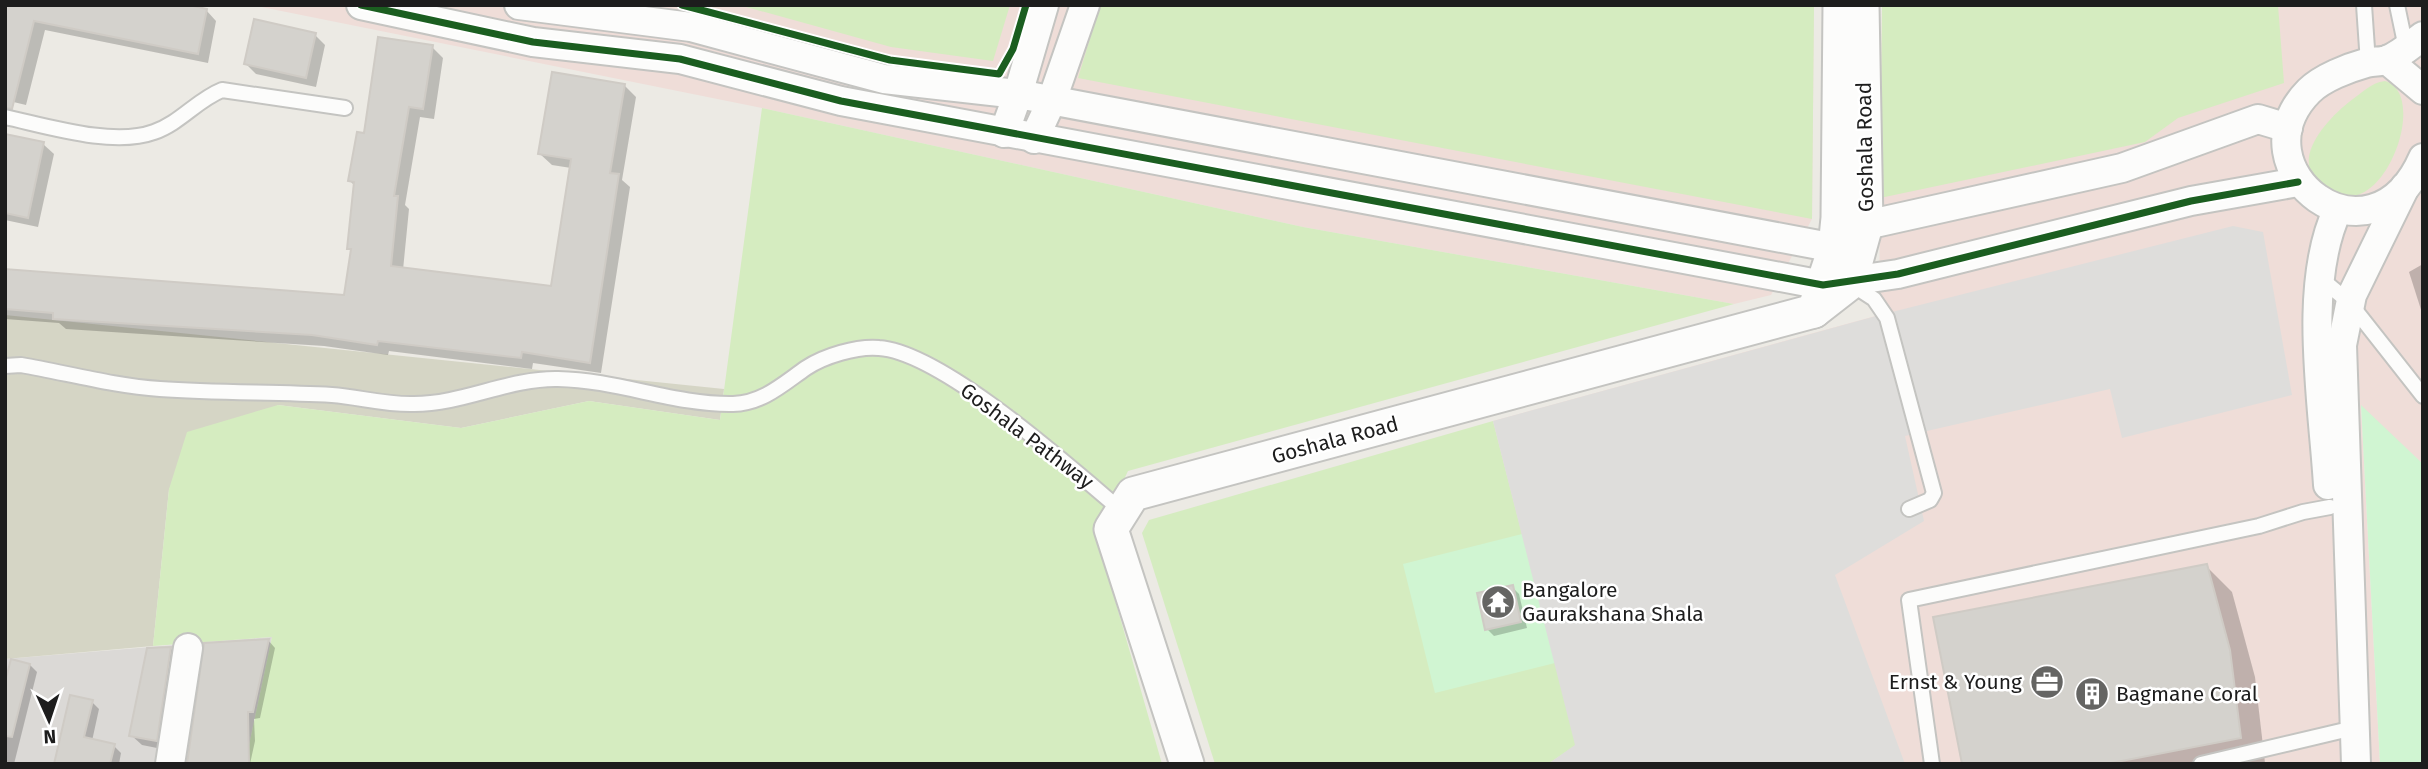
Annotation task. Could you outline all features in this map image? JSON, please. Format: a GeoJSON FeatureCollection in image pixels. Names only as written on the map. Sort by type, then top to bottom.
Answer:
{"type":"FeatureCollection","features":[{"type":"Feature","properties":{"kind":"street"},"geometry":{"type":"LineString","coordinates":[[361,5],[533,42],[680,59],[841,101],[1829,293],[2191,201],[2298,182]]}},
{"type":"Feature","properties":{"kind":"street"},"geometry":{"type":"LineString","coordinates":[[519,5],[691,27],[884,79],[1052,100],[1835,248],[1867,225],[2122,168],[2258,120],[2288,128]]}},
{"type":"Feature","properties":{"kind":"street"},"geometry":{"type":"LineString","coordinates":[[1004,133],[1044,5]]}},
{"type":"Feature","properties":{"kind":"street"},"geometry":{"type":"LineString","coordinates":[[1034,139],[1052,100],[1084,5]]}},
{"type":"Feature","properties":{"kind":"street","name":"Goshala Road"},"geometry":{"type":"LineString","coordinates":[[1829,293],[1838,218],[1839,5]]}},
{"type":"Feature","properties":{"kind":"street","name":"Goshala Road"},"geometry":{"type":"LineString","coordinates":[[1122,511],[1133,494],[1829,293],[1867,225],[1862,5]]}},
{"type":"Feature","properties":{"kind":"street"},"geometry":{"type":"LineString","coordinates":[[2417,170],[2389,204],[2364,211],[2338,209],[2315,198],[2298,182],[2287,159],[2288,128],[2310,90],[2346,70],[2396,52],[2423,90]]}},
{"type":"Feature","properties":{"kind":"street"},"geometry":{"type":"LineString","coordinates":[[2356,764],[2342,345],[2350,302],[2417,170]]}},
{"type":"Feature","properties":{"kind":"street"},"geometry":{"type":"LineString","coordinates":[[2338,209],[2328,231],[2319,277],[2343,764]]}},
{"type":"Feature","properties":{"kind":"street"},"geometry":{"type":"LineString","coordinates":[[1122,511],[1111,529],[1187,764]]}},
{"type":"Feature","properties":{"kind":"street"},"geometry":{"type":"LineString","coordinates":[[170,764],[188,648]]}},
{"type":"Feature","properties":{"kind":"lane"},"geometry":{"type":"LineString","coordinates":[[2364,5],[2396,52]]}},
{"type":"Feature","properties":{"kind":"lane"},"geometry":{"type":"LineString","coordinates":[[2396,52],[2397,5]]}},
{"type":"Feature","properties":{"kind":"lane"},"geometry":{"type":"LineString","coordinates":[[5,117],[88,134],[125,136],[153,133],[190,112],[206,96],[222,90],[345,108]]}},
{"type":"Feature","properties":{"kind":"lane"},"geometry":{"type":"LineString","coordinates":[[2319,277],[2350,302],[2423,396]]}},
{"type":"Feature","properties":{"kind":"lane"},"geometry":{"type":"LineString","coordinates":[[1829,293],[1874,299],[1886,318],[1934,493],[1930,500],[1909,509]]}},
{"type":"Feature","properties":{"kind":"lane","name":"Goshala Pathway"},"geometry":{"type":"LineString","coordinates":[[5,366],[21,365],[159,389],[335,396],[410,405],[443,403],[524,382],[556,379],[596,382],[707,403],[738,404],[774,393],[809,366],[852,350],[880,348],[917,360],[946,376],[1022,427],[1122,511]]}},
{"type":"Feature","properties":{"kind":"lane"},"geometry":{"type":"LineString","coordinates":[[1932,764],[1909,600],[2259,526],[2329,507]]}},
{"type":"Feature","properties":{"kind":"lane"},"geometry":{"type":"LineString","coordinates":[[2202,764],[2341,731]]}},
{"type":"Feature","properties":{"kind":"shaded area"},"geometry":{"type":"Polygon","coordinates":[[[252,5],[1814,5],[1812,219],[1771,295],[1734,304],[1303,227],[762,108],[252,5]]]}},
{"type":"Feature","properties":{"kind":"shaded area"},"geometry":{"type":"Polygon","coordinates":[[[1882,5],[2423,5],[2423,464],[2361,407],[2380,764],[1548,764],[1575,745],[1493,421],[1879,315],[1882,5]]]}},
{"type":"Feature","properties":{"kind":"shaded area"},"geometry":{"type":"Polygon","coordinates":[[[2233,226],[2263,232],[2292,395],[2122,438],[2110,389],[1905,436],[1924,521],[1835,575],[1905,764],[1548,764],[1575,745],[1493,421],[1880,315],[2233,226]]]}},
{"type":"Feature","properties":{"kind":"shaded area"},"geometry":{"type":"Polygon","coordinates":[[[5,315],[724,389],[720,420],[589,401],[461,428],[278,405],[169,489],[153,646],[5,659],[5,315]]]}},
{"type":"Feature","properties":{"kind":"shaded area"},"geometry":{"type":"Polygon","coordinates":[[[272,637],[245,764],[5,764],[5,659],[272,637]]]}},
{"type":"Feature","properties":{"kind":"green space"},"geometry":{"type":"Polygon","coordinates":[[[739,5],[1010,5],[993,61],[891,47],[739,5]]]}},
{"type":"Feature","properties":{"kind":"green space"},"geometry":{"type":"Polygon","coordinates":[[[1100,5],[1814,5],[1812,219],[1078,78],[1100,5]]]}},
{"type":"Feature","properties":{"kind":"green space"},"geometry":{"type":"Polygon","coordinates":[[[1882,5],[2278,5],[2284,83],[2178,118],[2145,142],[1880,198],[1882,5]]]}},
{"type":"Feature","properties":{"kind":"green space"},"geometry":{"type":"Polygon","coordinates":[[[2385,81],[2397,90],[2403,106],[2397,148],[2387,169],[2373,186],[2357,195],[2340,195],[2322,186],[2312,175],[2309,163],[2311,150],[2317,137],[2337,112],[2366,89],[2385,81]]]}},
{"type":"Feature","properties":{"kind":"green space"},"geometry":{"type":"Polygon","coordinates":[[[762,108],[1303,227],[1734,304],[1128,471],[1097,537],[1162,764],[245,764],[272,637],[153,646],[169,489],[187,432],[278,405],[461,428],[589,401],[720,420],[762,108]]]}},
{"type":"Feature","properties":{"kind":"green space"},"geometry":{"type":"Polygon","coordinates":[[[2361,405],[2423,464],[2423,764],[2380,764],[2361,405]]]}},
{"type":"Feature","properties":{"kind":"green space"},"geometry":{"type":"Polygon","coordinates":[[[1493,421],[1576,745],[1548,764],[1215,764],[1142,533],[1149,520],[1493,421]]]}},
{"type":"Feature","properties":{"kind":"green space"},"geometry":{"type":"Polygon","coordinates":[[[1522,534],[1555,663],[1435,693],[1403,564],[1522,534]]]}},
{"type":"Feature","properties":{"kind":"building"},"geometry":{"type":"Polygon","coordinates":[[[5,5],[189,5],[207,9],[198,54],[34,21],[12,109],[5,108],[5,5]]]}},
{"type":"Feature","properties":{"kind":"building"},"geometry":{"type":"Polygon","coordinates":[[[254,19],[316,33],[306,78],[244,64],[254,19]]]}},
{"type":"Feature","properties":{"kind":"building"},"geometry":{"type":"Polygon","coordinates":[[[378,37],[433,45],[423,109],[409,107],[394,196],[398,196],[391,266],[551,286],[571,159],[538,154],[552,72],[625,84],[610,173],[619,174],[590,363],[522,352],[521,358],[378,341],[377,345],[312,335],[53,319],[53,313],[5,309],[5,269],[344,295],[351,249],[347,249],[354,182],[348,181],[357,132],[364,133],[378,37]]]}},
{"type":"Feature","properties":{"kind":"building"},"geometry":{"type":"Polygon","coordinates":[[[5,134],[44,142],[28,218],[5,213],[5,134]]]}},
{"type":"Feature","properties":{"kind":"building","name":"Bagmane Coral"},"geometry":{"type":"Polygon","coordinates":[[[2207,564],[2230,650],[2241,738],[2106,764],[1962,764],[1933,617],[2207,564]]]}},
{"type":"Feature","properties":{"kind":"building","name":"Bangalore Gaurakshana Shala"},"geometry":{"type":"Polygon","coordinates":[[[1513,585],[1521,622],[1485,630],[1477,593],[1513,585]]]}},
{"type":"Feature","properties":{"kind":"building"},"geometry":{"type":"Polygon","coordinates":[[[269,639],[253,712],[248,712],[249,764],[187,764],[204,643],[269,639]]]}},
{"type":"Feature","properties":{"kind":"building"},"geometry":{"type":"Polygon","coordinates":[[[171,647],[157,741],[129,736],[147,648],[171,647]]]}},
{"type":"Feature","properties":{"kind":"building"},"geometry":{"type":"Polygon","coordinates":[[[11,659],[30,664],[12,737],[5,736],[5,682],[11,659]]]}},
{"type":"Feature","properties":{"kind":"building"},"geometry":{"type":"Polygon","coordinates":[[[70,695],[93,700],[84,737],[115,744],[110,764],[54,764],[70,695]]]}},
{"type":"Feature","properties":{"kind":"cycle path"},"geometry":{"type":"LineString","coordinates":[[361,5],[533,42],[680,59],[841,101],[1823,285],[1898,274],[2191,201],[2298,182]]}},
{"type":"Feature","properties":{"kind":"cycle path"},"geometry":{"type":"LineString","coordinates":[[682,5],[890,60],[999,74],[1013,49],[1026,5]]}},
{"type":"Feature","properties":{"kind":"place","name":"Bangalore Gaurakshana Shala"},"geometry":{"type":"Point","coordinates":[1498,602]}},
{"type":"Feature","properties":{"kind":"place","name":"Ernst & Young"},"geometry":{"type":"Point","coordinates":[2047,682]}},
{"type":"Feature","properties":{"kind":"place","name":"Bagmane Coral"},"geometry":{"type":"Point","coordinates":[2092,694]}}]}
